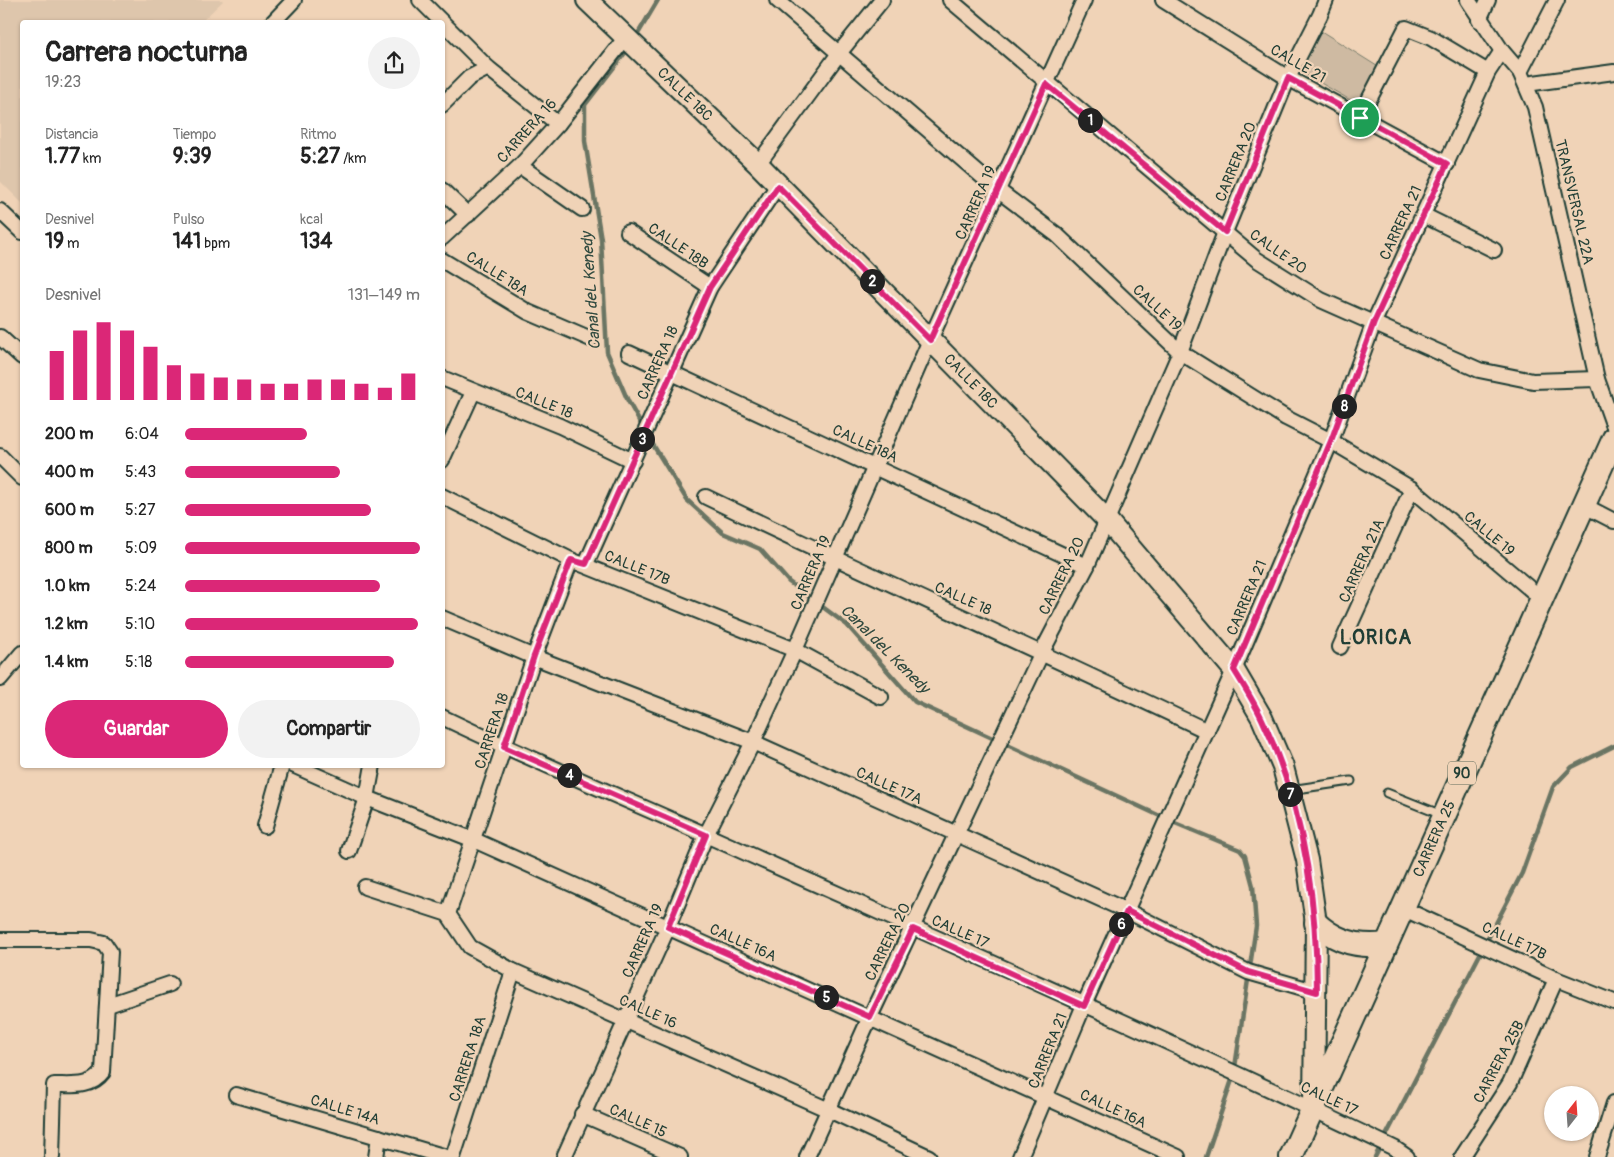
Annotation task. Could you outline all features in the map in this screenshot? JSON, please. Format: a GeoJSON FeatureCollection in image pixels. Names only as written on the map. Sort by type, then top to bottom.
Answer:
{"type":"FeatureCollection","features":[{"type":"Feature","properties":{"kind":"main road","name":"CALLE 18C"},"geometry":{"type":"LineString","coordinates":[[587,0],[758,164],[1106,519],[1234,670],[1262,718],[1283,767],[1307,860],[1316,923],[1317,992],[1314,1110]]}},
{"type":"Feature","properties":{"kind":"main road","name":"CARRERA 25"},"geometry":{"type":"LineString","coordinates":[[1291,1157],[1314,1110],[1443,816],[1585,506],[1614,438]]}},
{"type":"Feature","properties":{"kind":"main road"},"geometry":{"type":"LineString","coordinates":[[1316,923],[1329,936],[1344,941],[1360,945],[1386,944]]}},
{"type":"Feature","properties":{"kind":"street"},"geometry":{"type":"LineString","coordinates":[[274,20],[294,0]]}},
{"type":"Feature","properties":{"kind":"street"},"geometry":{"type":"LineString","coordinates":[[420,0],[440,20]]}},
{"type":"Feature","properties":{"kind":"street","name":"CALLE 19"},"geometry":{"type":"LineString","coordinates":[[777,0],[840,52],[999,191],[1057,235],[1180,352],[1286,418],[1331,441],[1412,489],[1542,600]]}},
{"type":"Feature","properties":{"kind":"street"},"geometry":{"type":"LineString","coordinates":[[758,164],[840,52],[882,0]]}},
{"type":"Feature","properties":{"kind":"street","name":"CALLE 20"},"geometry":{"type":"LineString","coordinates":[[950,0],[1046,84],[1256,259],[1321,300],[1374,322],[1438,354],[1479,370],[1533,381],[1597,380]]}},
{"type":"Feature","properties":{"kind":"street","name":"CARRERA 19"},"geometry":{"type":"LineString","coordinates":[[564,1157],[624,1019],[668,927],[706,835],[753,742],[812,613],[930,340],[1084,0]]}},
{"type":"Feature","properties":{"kind":"street","name":"CALLE 21"},"geometry":{"type":"LineString","coordinates":[[1163,0],[1288,78],[1447,164]]}},
{"type":"Feature","properties":{"kind":"street","name":"CARRERA 20"},"geometry":{"type":"LineString","coordinates":[[807,1157],[870,1017],[958,834],[1042,652],[1087,566],[1180,352],[1225,232],[1288,78],[1326,0]]}},
{"type":"Feature","properties":{"kind":"street","name":"TRANSVERSAL 22A"},"geometry":{"type":"LineString","coordinates":[[1468,0],[1479,20],[1523,78],[1542,134],[1597,380],[1614,427]]}},
{"type":"Feature","properties":{"kind":"street"},"geometry":{"type":"LineString","coordinates":[[1479,20],[1488,0]]}},
{"type":"Feature","properties":{"kind":"street"},"geometry":{"type":"LineString","coordinates":[[1557,0],[1523,78],[1614,72]]}},
{"type":"Feature","properties":{"kind":"street"},"geometry":{"type":"LineString","coordinates":[[445,25],[488,68],[558,124]]}},
{"type":"Feature","properties":{"kind":"street"},"geometry":{"type":"LineString","coordinates":[[1360,118],[1406,28],[1431,38],[1488,72]]}},
{"type":"Feature","properties":{"kind":"street","name":"CARRERA 16"},"geometry":{"type":"LineString","coordinates":[[445,235],[520,166],[558,124],[626,37]]}},
{"type":"Feature","properties":{"kind":"street","name":"CARRERA 21"},"geometry":{"type":"LineString","coordinates":[[1020,1157],[1084,1006],[1164,831],[1234,670],[1331,441],[1374,322],[1488,72],[1502,51]]}},
{"type":"Feature","properties":{"kind":"street"},"geometry":{"type":"LineString","coordinates":[[445,102],[469,78],[488,68]]}},
{"type":"Feature","properties":{"kind":"street"},"geometry":{"type":"LineString","coordinates":[[520,166],[582,209]]}},
{"type":"Feature","properties":{"kind":"street","name":"CARRERA 18"},"geometry":{"type":"LineString","coordinates":[[586,564],[710,287],[778,186]]}},
{"type":"Feature","properties":{"kind":"street"},"geometry":{"type":"LineString","coordinates":[[445,193],[468,215]]}},
{"type":"Feature","properties":{"kind":"street"},"geometry":{"type":"LineString","coordinates":[[0,211],[20,230]]}},
{"type":"Feature","properties":{"kind":"street"},"geometry":{"type":"LineString","coordinates":[[1423,215],[1494,250]]}},
{"type":"Feature","properties":{"kind":"street","name":"CALLE 18B"},"geometry":{"type":"LineString","coordinates":[[628,232],[710,287]]}},
{"type":"Feature","properties":{"kind":"street","name":"CALLE 18A"},"geometry":{"type":"LineString","coordinates":[[445,262],[528,312],[591,339]]}},
{"type":"Feature","properties":{"kind":"street"},"geometry":{"type":"LineString","coordinates":[[0,337],[20,355]]}},
{"type":"Feature","properties":{"kind":"street","name":"CALLE 18A"},"geometry":{"type":"LineString","coordinates":[[629,353],[1087,566]]}},
{"type":"Feature","properties":{"kind":"street","name":"CALLE 18"},"geometry":{"type":"LineString","coordinates":[[445,379],[560,426],[632,461]]}},
{"type":"Feature","properties":{"kind":"street"},"geometry":{"type":"LineString","coordinates":[[445,453],[473,392]]}},
{"type":"Feature","properties":{"kind":"street"},"geometry":{"type":"LineString","coordinates":[[0,456],[20,476]]}},
{"type":"Feature","properties":{"kind":"street","name":"CARRERA 21A"},"geometry":{"type":"LineString","coordinates":[[1340,647],[1412,489]]}},
{"type":"Feature","properties":{"kind":"street","name":"CALLE 17B"},"geometry":{"type":"LineString","coordinates":[[445,497],[571,560],[586,564],[795,650],[882,697]]}},
{"type":"Feature","properties":{"kind":"street","name":"CALLE 18"},"geometry":{"type":"LineString","coordinates":[[706,497],[835,559],[1042,652],[1206,731]]}},
{"type":"Feature","properties":{"kind":"street"},"geometry":{"type":"LineString","coordinates":[[1585,506],[1614,521]]}},
{"type":"Feature","properties":{"kind":"street","name":"CARRERA 18"},"geometry":{"type":"LineString","coordinates":[[448,914],[534,656],[571,560]]}},
{"type":"Feature","properties":{"kind":"street","name":"CALLE 17A"},"geometry":{"type":"LineString","coordinates":[[445,619],[753,742],[1127,911],[1234,966],[1317,992]]}},
{"type":"Feature","properties":{"kind":"street"},"geometry":{"type":"LineString","coordinates":[[0,679],[19,656]]}},
{"type":"Feature","properties":{"kind":"street","name":"CALLE 17"},"geometry":{"type":"LineString","coordinates":[[445,719],[1227,1070],[1372,1137],[1407,1157]]}},
{"type":"Feature","properties":{"kind":"street"},"geometry":{"type":"LineString","coordinates":[[266,826],[281,768]]}},
{"type":"Feature","properties":{"kind":"street","name":"CALLE 16A"},"geometry":{"type":"LineString","coordinates":[[300,768],[368,798],[474,840],[1178,1157]]}},
{"type":"Feature","properties":{"kind":"street"},"geometry":{"type":"LineString","coordinates":[[348,851],[368,798],[373,768]]}},
{"type":"Feature","properties":{"kind":"street"},"geometry":{"type":"LineString","coordinates":[[365,887],[448,914]]}},
{"type":"Feature","properties":{"kind":"street","name":"CALLE 17B"},"geometry":{"type":"LineString","coordinates":[[1402,908],[1556,979],[1614,1002]]}},
{"type":"Feature","properties":{"kind":"street","name":"CALLE 16"},"geometry":{"type":"LineString","coordinates":[[448,914],[470,947],[513,972],[829,1110],[929,1157]]}},
{"type":"Feature","properties":{"kind":"street"},"geometry":{"type":"LineString","coordinates":[[0,940],[91,940],[104,943],[110,952],[104,1072],[96,1081],[88,1084],[54,1085],[52,1157]]}},
{"type":"Feature","properties":{"kind":"street","name":"CARRERA 18A"},"geometry":{"type":"LineString","coordinates":[[453,1157],[513,972]]}},
{"type":"Feature","properties":{"kind":"street","name":"CARRERA 25B"},"geometry":{"type":"LineString","coordinates":[[1462,1157],[1510,1083],[1556,979]]}},
{"type":"Feature","properties":{"kind":"street"},"geometry":{"type":"LineString","coordinates":[[108,1005],[170,984]]}},
{"type":"Feature","properties":{"kind":"street","name":"CALLE 14A"},"geometry":{"type":"LineString","coordinates":[[236,1095],[446,1157]]}},
{"type":"Feature","properties":{"kind":"street"},"geometry":{"type":"LineString","coordinates":[[1597,1157],[1614,1103]]}},
{"type":"Feature","properties":{"kind":"street","name":"CALLE 15"},"geometry":{"type":"LineString","coordinates":[[582,1114],[680,1157]]}},
{"type":"Feature","properties":{"kind":"street"},"geometry":{"type":"LineString","coordinates":[[376,1157],[379,1137]]}},
{"type":"Feature","properties":{"kind":"lane"},"geometry":{"type":"LineString","coordinates":[[1289,790],[1351,782]]}},
{"type":"Feature","properties":{"kind":"lane"},"geometry":{"type":"LineString","coordinates":[[1387,792],[1443,816]]}},
{"type":"Feature","properties":{"kind":"shaded area"},"geometry":{"type":"Polygon","coordinates":[[[0,0],[223,1],[203,20],[20,20],[20,201],[0,181],[0,0]]]}},
{"type":"Feature","properties":{"kind":"shaded area"},"geometry":{"type":"Polygon","coordinates":[[[1321,31],[1380,68],[1359,105],[1298,70],[1321,31]]]}},
{"type":"Feature","properties":{"kind":"waterway","name":"Canal deL Kenedy"},"geometry":{"type":"LineString","coordinates":[[639,32],[658,0]]}},
{"type":"Feature","properties":{"kind":"waterway","name":"Canal deL Kenedy"},"geometry":{"type":"LineString","coordinates":[[625,53],[585,105],[585,141],[601,239],[607,352],[628,401],[643,428]]}},
{"type":"Feature","properties":{"kind":"waterway","name":"Canal deL Kenedy"},"geometry":{"type":"LineString","coordinates":[[647,435],[687,500],[723,533],[760,549],[789,582],[847,625],[915,702],[1175,823],[1240,850],[1245,856],[1253,886],[1256,926],[1234,1074],[1206,1157]]}},
{"type":"Feature","properties":{"kind":"waterway"},"geometry":{"type":"LineString","coordinates":[[1375,1157],[1522,873],[1553,787],[1572,767],[1614,746]]}},
{"type":"Feature","properties":{"kind":"district","name":"LORICA"},"geometry":{"type":"Point","coordinates":[1376,637]}},
{"type":"Feature","properties":{"kind":"route"},"geometry":{"type":"LineString","coordinates":[[1288,78],[1360,118],[1447,164],[1374,322],[1331,441],[1234,670],[1262,718],[1283,767],[1296,814],[1307,860],[1316,923],[1317,992],[1248,972],[1127,911],[1084,1006],[913,929],[870,1017],[668,927],[706,835],[504,747],[534,656],[571,560],[586,564],[710,287],[778,186],[930,340],[1046,84],[1225,232],[1288,78]]}}]}
